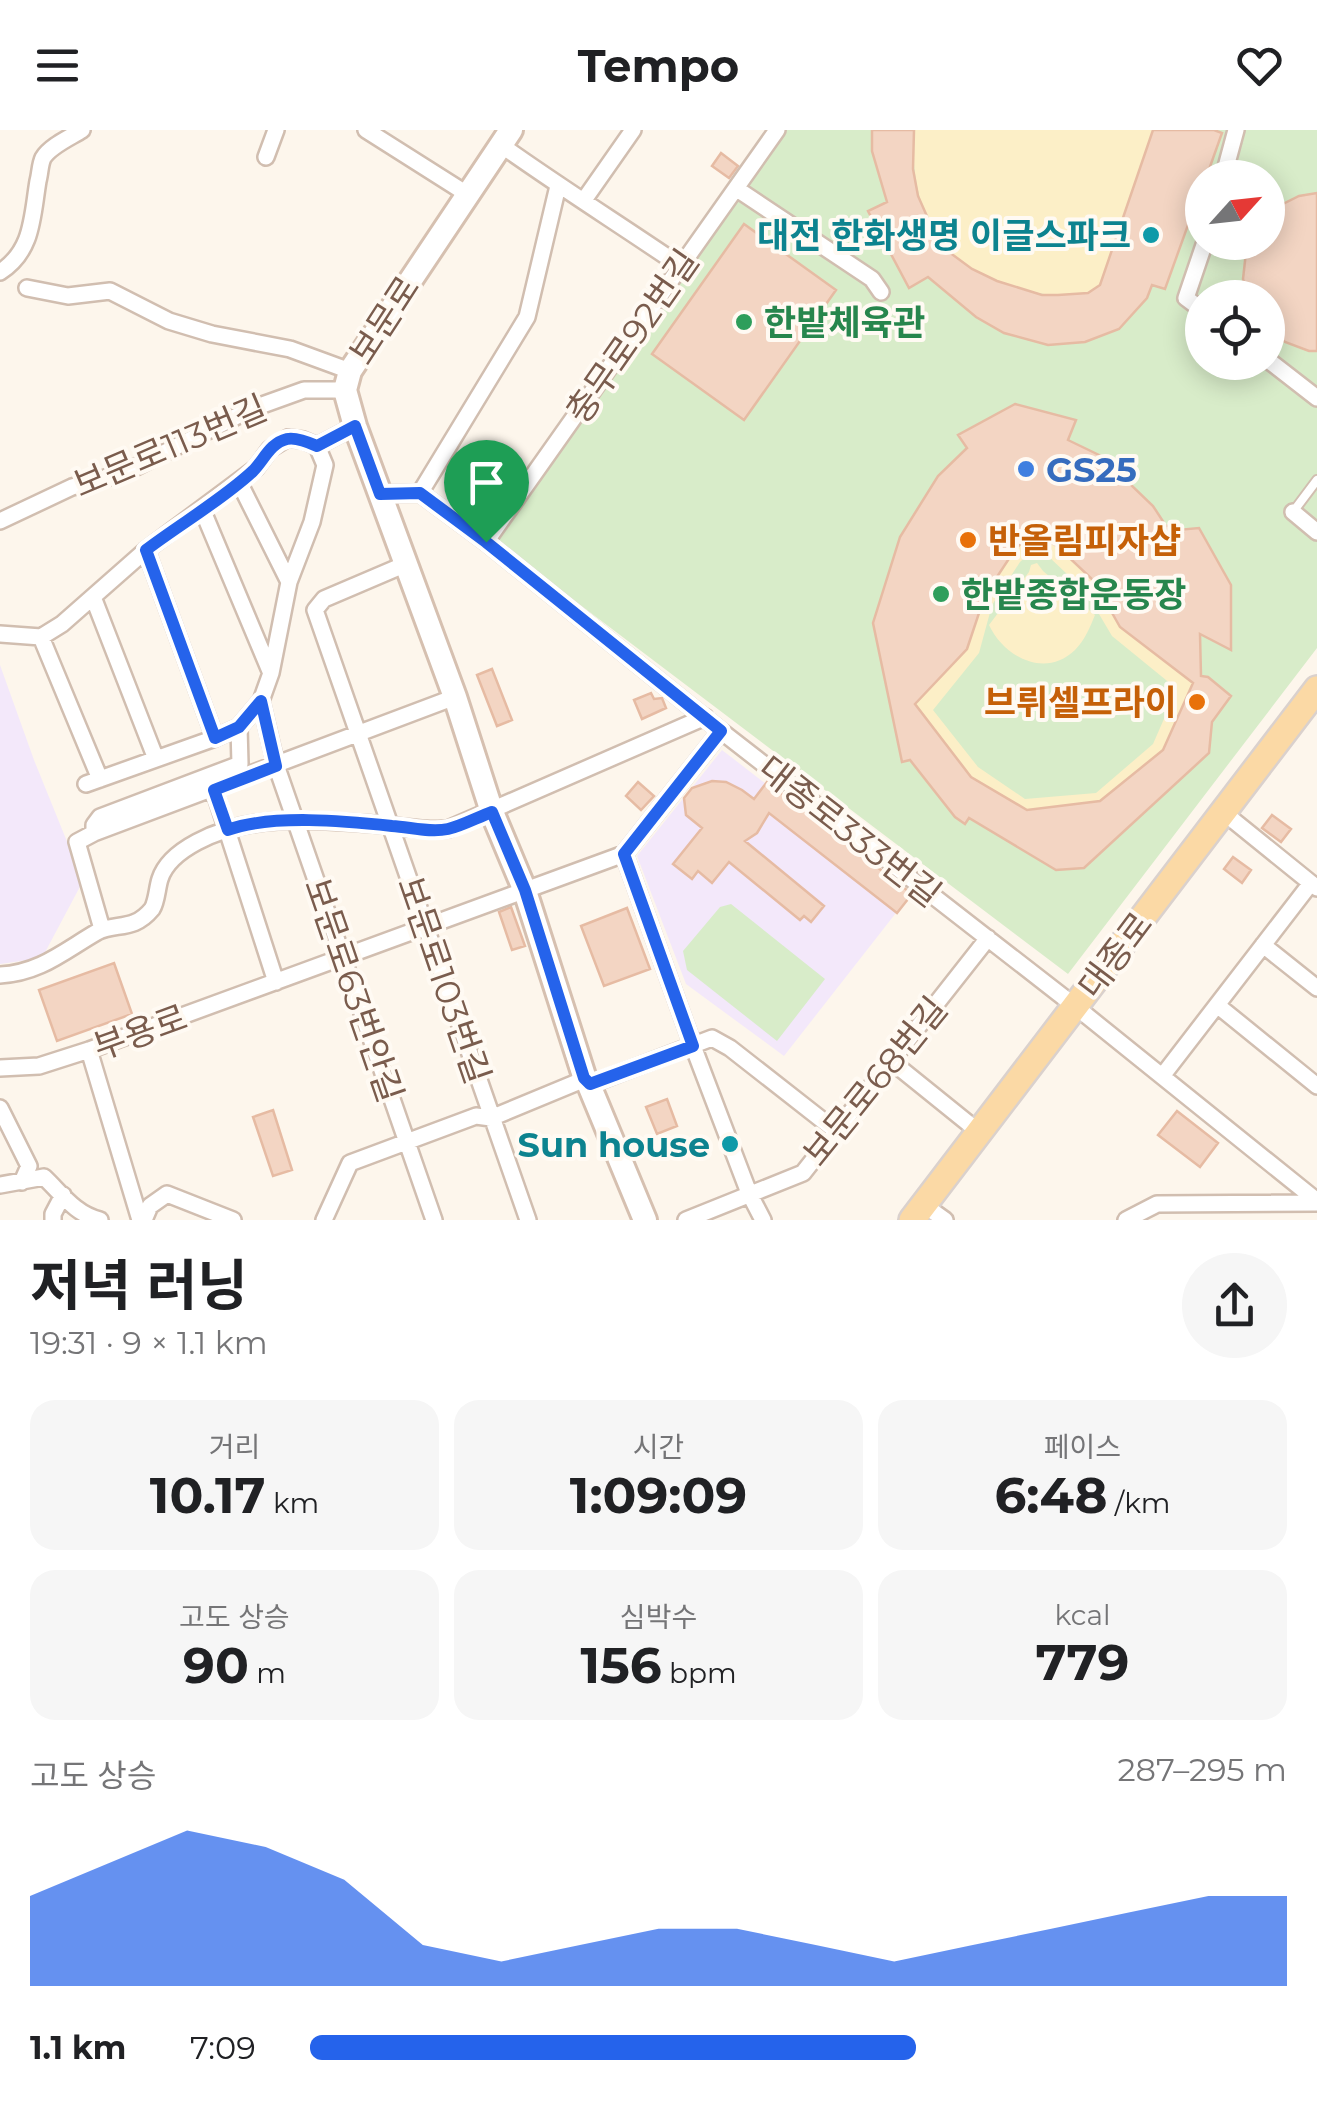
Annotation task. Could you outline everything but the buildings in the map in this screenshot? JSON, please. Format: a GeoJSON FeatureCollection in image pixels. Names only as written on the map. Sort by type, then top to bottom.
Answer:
{"type":"FeatureCollection","features":[{"type":"Feature","properties":{"kind":"main road","name":"보문로"},"geometry":{"type":"LineString","coordinates":[[506,137],[347,380],[355,426],[455,696],[492,812],[525,890],[587,1082],[645,1220]]}},
{"type":"Feature","properties":{"kind":"main road","name":"대종로"},"geometry":{"type":"LineString","coordinates":[[927,1215],[979,1132],[1317,690]]}},
{"type":"Feature","properties":{"kind":"street"},"geometry":{"type":"LineString","coordinates":[[0,272],[24,249],[42,159],[82,130]]}},
{"type":"Feature","properties":{"kind":"street"},"geometry":{"type":"LineString","coordinates":[[266,157],[276,130]]}},
{"type":"Feature","properties":{"kind":"street"},"geometry":{"type":"LineString","coordinates":[[366,130],[467,194]]}},
{"type":"Feature","properties":{"kind":"street"},"geometry":{"type":"LineString","coordinates":[[584,200],[633,130]]}},
{"type":"Feature","properties":{"kind":"street","name":"충무로92번길"},"geometry":{"type":"LineString","coordinates":[[486,542],[777,130]]}},
{"type":"Feature","properties":{"kind":"street"},"geometry":{"type":"LineString","coordinates":[[1228,160],[1236,130]]}},
{"type":"Feature","properties":{"kind":"street"},"geometry":{"type":"LineString","coordinates":[[506,137],[558,186],[682,267]]}},
{"type":"Feature","properties":{"kind":"street"},"geometry":{"type":"LineString","coordinates":[[380,494],[420,493],[527,317],[558,186]]}},
{"type":"Feature","properties":{"kind":"street"},"geometry":{"type":"LineString","coordinates":[[737,188],[872,279],[881,292]]}},
{"type":"Feature","properties":{"kind":"street"},"geometry":{"type":"LineString","coordinates":[[27,288],[68,296],[110,291],[169,321],[290,349],[347,380]]}},
{"type":"Feature","properties":{"kind":"street"},"geometry":{"type":"LineString","coordinates":[[1285,373],[1317,398]]}},
{"type":"Feature","properties":{"kind":"street","name":"보문로113번길"},"geometry":{"type":"LineString","coordinates":[[0,521],[72,486],[124,473],[251,409],[347,380]]}},
{"type":"Feature","properties":{"kind":"street"},"geometry":{"type":"LineString","coordinates":[[317,446],[355,426]]}},
{"type":"Feature","properties":{"kind":"street"},"geometry":{"type":"LineString","coordinates":[[0,634],[41,637],[62,624],[146,550],[240,482],[270,449],[288,438],[317,446],[325,466],[312,522],[289,582],[271,673],[261,701],[239,727],[92,782],[41,637]]}},
{"type":"Feature","properties":{"kind":"street"},"geometry":{"type":"LineString","coordinates":[[240,482],[289,582]]}},
{"type":"Feature","properties":{"kind":"street","name":"대종로333번길"},"geometry":{"type":"LineString","coordinates":[[420,493],[1076,1006],[1317,1202]]}},
{"type":"Feature","properties":{"kind":"street"},"geometry":{"type":"LineString","coordinates":[[202,508],[271,673]]}},
{"type":"Feature","properties":{"kind":"street"},"geometry":{"type":"LineString","coordinates":[[1293,512],[1317,532]]}},
{"type":"Feature","properties":{"kind":"street"},"geometry":{"type":"LineString","coordinates":[[146,550],[215,738]]}},
{"type":"Feature","properties":{"kind":"street","name":"보문로103번길"},"geometry":{"type":"LineString","coordinates":[[406,564],[324,599],[315,610],[528,1220]]}},
{"type":"Feature","properties":{"kind":"street"},"geometry":{"type":"LineString","coordinates":[[93,596],[156,759]]}},
{"type":"Feature","properties":{"kind":"street"},"geometry":{"type":"LineString","coordinates":[[102,930],[77,842],[455,696]]}},
{"type":"Feature","properties":{"kind":"street","name":"보문로63번안길"},"geometry":{"type":"LineString","coordinates":[[261,701],[276,766],[434,1220]]}},
{"type":"Feature","properties":{"kind":"street"},"geometry":{"type":"LineString","coordinates":[[0,975],[18,974],[57,958],[102,930],[130,926],[154,907],[161,875],[171,860],[196,842],[228,830],[280,820],[448,829],[704,716]]}},
{"type":"Feature","properties":{"kind":"street"},"geometry":{"type":"LineString","coordinates":[[94,833],[94,824],[100,817],[240,764],[239,727]]}},
{"type":"Feature","properties":{"kind":"street"},"geometry":{"type":"LineString","coordinates":[[721,731],[624,854],[749,1194],[763,1220]]}},
{"type":"Feature","properties":{"kind":"street"},"geometry":{"type":"LineString","coordinates":[[214,790],[276,982]]}},
{"type":"Feature","properties":{"kind":"street"},"geometry":{"type":"LineString","coordinates":[[1163,1076],[1263,945],[1314,886],[1223,812]]}},
{"type":"Feature","properties":{"kind":"street","name":"부용로"},"geometry":{"type":"LineString","coordinates":[[0,1068],[40,1066],[88,1050],[624,854]]}},
{"type":"Feature","properties":{"kind":"street","name":"보문로68번길"},"geometry":{"type":"LineString","coordinates":[[686,1220],[803,1173],[988,938]]}},
{"type":"Feature","properties":{"kind":"street"},"geometry":{"type":"LineString","coordinates":[[1263,945],[1317,988]]}},
{"type":"Feature","properties":{"kind":"street"},"geometry":{"type":"LineString","coordinates":[[1217,1004],[1317,1086]]}},
{"type":"Feature","properties":{"kind":"street"},"geometry":{"type":"LineString","coordinates":[[324,1220],[350,1163],[476,1116],[491,1118],[712,1038],[836,1131]]}},
{"type":"Feature","properties":{"kind":"street"},"geometry":{"type":"LineString","coordinates":[[88,1050],[142,1220]]}},
{"type":"Feature","properties":{"kind":"street"},"geometry":{"type":"LineString","coordinates":[[891,1061],[979,1132]]}},
{"type":"Feature","properties":{"kind":"street"},"geometry":{"type":"LineString","coordinates":[[0,1108],[28,1166],[22,1182]]}},
{"type":"Feature","properties":{"kind":"street"},"geometry":{"type":"LineString","coordinates":[[0,1185],[44,1177],[75,1209],[100,1220]]}},
{"type":"Feature","properties":{"kind":"street"},"geometry":{"type":"LineString","coordinates":[[142,1220],[150,1206],[167,1194],[233,1220]]}},
{"type":"Feature","properties":{"kind":"street"},"geometry":{"type":"LineString","coordinates":[[53,1220],[62,1195]]}},
{"type":"Feature","properties":{"kind":"street"},"geometry":{"type":"LineString","coordinates":[[1126,1220],[1158,1204],[1317,1202]]}},
{"type":"Feature","properties":{"kind":"lane"},"geometry":{"type":"LineString","coordinates":[[1293,512],[1317,480]]}},
{"type":"Feature","properties":{"kind":"shaded area"},"geometry":{"type":"Polygon","coordinates":[[[0,665],[83,881],[42,958],[0,964],[0,665]]]}},
{"type":"Feature","properties":{"kind":"shaded area"},"geometry":{"type":"Polygon","coordinates":[[[722,750],[910,895],[784,1056],[686,984],[637,856],[722,750]]]}},
{"type":"Feature","properties":{"kind":"green space","name":"한밭종합운동장"},"geometry":{"type":"Polygon","coordinates":[[[786,130],[1317,130],[1317,648],[1068,974],[493,539],[786,130]]]}},
{"type":"Feature","properties":{"kind":"green space"},"geometry":{"type":"Polygon","coordinates":[[[731,904],[825,979],[777,1041],[687,970],[683,951],[720,907],[731,904]]]}},
{"type":"Feature","properties":{"kind":"sand"},"geometry":{"type":"Polygon","coordinates":[[[914,130],[1153,130],[1100,285],[1085,293],[1064,296],[1041,293],[991,278],[950,254],[937,240],[920,198],[914,165],[914,130]]]}},
{"type":"Feature","properties":{"kind":"sand"},"geometry":{"type":"Polygon","coordinates":[[[1045,540],[1057,546],[1094,581],[1120,627],[1193,683],[1163,750],[1100,801],[1027,811],[971,777],[916,704],[967,649],[985,595],[1023,541],[1045,540]],[[1029,554],[1020,562],[992,605],[979,653],[933,710],[978,767],[1025,799],[1096,793],[1153,744],[1177,689],[1112,636],[1086,592],[1048,556],[1029,554]]]}},
{"type":"Feature","properties":{"kind":"sand"},"geometry":{"type":"Polygon","coordinates":[[[1037,563],[1095,615],[1075,650],[1051,663],[1015,655],[989,625],[1031,565],[1037,563]]]}},
{"type":"Feature","properties":{"kind":"place","name":"대전 한화생명 이글스파크"},"geometry":{"type":"Point","coordinates":[1151,235]}},
{"type":"Feature","properties":{"kind":"place","name":"한밭체육관"},"geometry":{"type":"Point","coordinates":[744,322]}},
{"type":"Feature","properties":{"kind":"place","name":"GS25"},"geometry":{"type":"Point","coordinates":[1026,469]}},
{"type":"Feature","properties":{"kind":"place","name":"반올림피자샵"},"geometry":{"type":"Point","coordinates":[968,540]}},
{"type":"Feature","properties":{"kind":"place","name":"한밭종합운동장"},"geometry":{"type":"Point","coordinates":[941,594]}},
{"type":"Feature","properties":{"kind":"place","name":"브뤼셀프라이"},"geometry":{"type":"Point","coordinates":[1197,702]}},
{"type":"Feature","properties":{"kind":"place","name":"Sun house"},"geometry":{"type":"Point","coordinates":[730,1144]}},
{"type":"Feature","properties":{"kind":"route"},"geometry":{"type":"LineString","coordinates":[[355,426],[380,494],[420,493],[486,542],[721,731],[624,854],[693,1046],[590,1084],[584,1078],[525,890],[492,812],[448,829],[430,831],[390,825],[280,820],[228,830],[214,790],[276,766],[261,701],[239,727],[215,738],[146,550],[240,482],[270,449],[288,438],[317,446],[355,426]]}}]}
